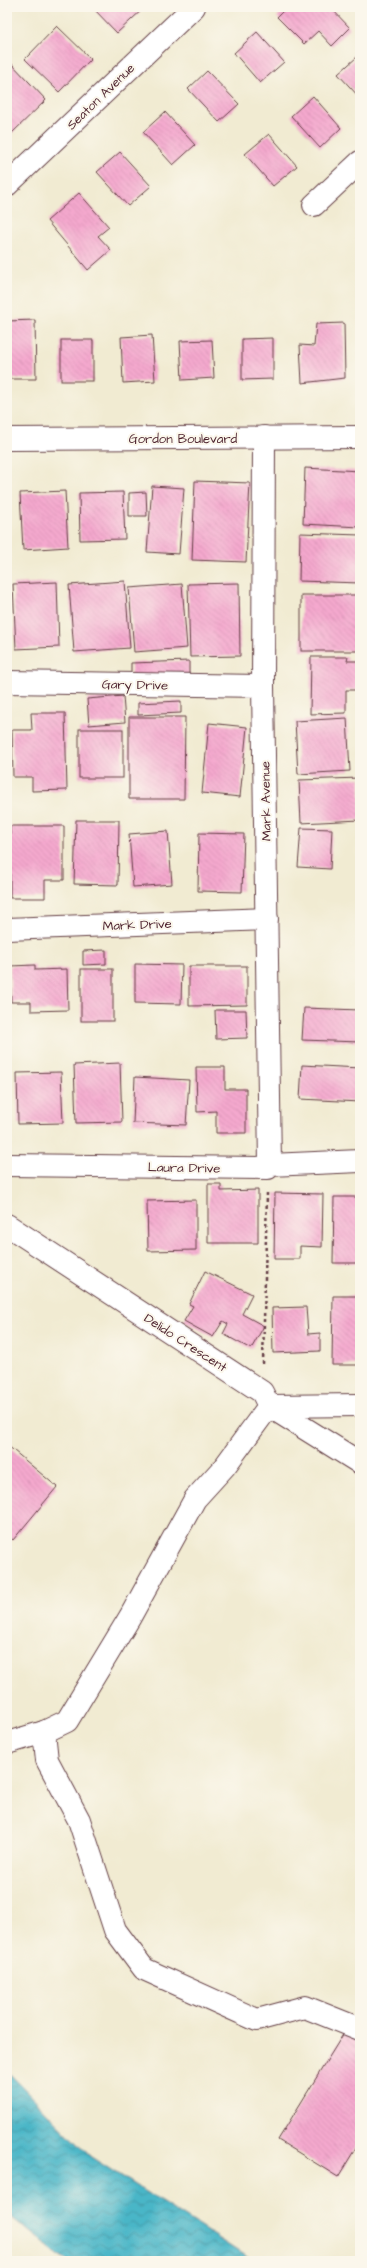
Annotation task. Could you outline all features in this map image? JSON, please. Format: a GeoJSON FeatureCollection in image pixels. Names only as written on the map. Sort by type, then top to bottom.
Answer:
{"type":"FeatureCollection","features":[{"type":"Feature","properties":{"kind":"street","name":"Seaton Avenue"},"geometry":{"type":"LineString","coordinates":[[7,185],[194,7]]}},
{"type":"Feature","properties":{"kind":"street"},"geometry":{"type":"LineString","coordinates":[[314,205],[360,162]]}},
{"type":"Feature","properties":{"kind":"street","name":"Mark Avenue"},"geometry":{"type":"LineString","coordinates":[[264,437],[263,686],[269,1167]]}},
{"type":"Feature","properties":{"kind":"street","name":"Gordon Boulevard"},"geometry":{"type":"LineString","coordinates":[[7,439],[360,437]]}},
{"type":"Feature","properties":{"kind":"street","name":"Gary Drive"},"geometry":{"type":"LineString","coordinates":[[7,682],[263,686]]}},
{"type":"Feature","properties":{"kind":"street","name":"Mark Drive"},"geometry":{"type":"LineString","coordinates":[[7,929],[266,919]]}},
{"type":"Feature","properties":{"kind":"street","name":"Laura Drive"},"geometry":{"type":"LineString","coordinates":[[7,1165],[269,1167],[360,1161]]}},
{"type":"Feature","properties":{"kind":"street","name":"Delido Crescent"},"geometry":{"type":"LineString","coordinates":[[7,1225],[360,1463]]}},
{"type":"Feature","properties":{"kind":"street"},"geometry":{"type":"LineString","coordinates":[[7,1743],[44,1732],[67,1721],[130,1617],[195,1499],[225,1466],[266,1399],[360,1405]]}},
{"type":"Feature","properties":{"kind":"street"},"geometry":{"type":"LineString","coordinates":[[44,1732],[47,1760],[79,1820],[115,1930],[144,1969],[257,2020],[305,2007],[360,2029]]}},
{"type":"Feature","properties":{"kind":"path"},"geometry":{"type":"LineString","coordinates":[[266,1399],[269,1167]]}},
{"type":"Feature","properties":{"kind":"water"},"geometry":{"type":"Polygon","coordinates":[[[7,2071],[91,2157],[253,2261],[67,2261],[7,2214],[7,2071]]]}},
{"type":"Feature","properties":{"kind":"building"},"geometry":{"type":"Polygon","coordinates":[[[92,7],[145,7],[117,33],[92,7]]]}},
{"type":"Feature","properties":{"kind":"building"},"geometry":{"type":"Polygon","coordinates":[[[287,7],[330,7],[350,28],[332,46],[318,31],[304,44],[277,17],[287,7]]]}},
{"type":"Feature","properties":{"kind":"building"},"geometry":{"type":"Polygon","coordinates":[[[57,26],[91,59],[59,92],[25,59],[57,26]]]}},
{"type":"Feature","properties":{"kind":"building"},"geometry":{"type":"Polygon","coordinates":[[[257,32],[284,62],[260,83],[234,53],[257,32]]]}},
{"type":"Feature","properties":{"kind":"building"},"geometry":{"type":"Polygon","coordinates":[[[357,57],[360,60],[360,98],[338,74],[357,57]]]}},
{"type":"Feature","properties":{"kind":"building"},"geometry":{"type":"Polygon","coordinates":[[[11,63],[46,100],[11,134],[7,129],[7,67],[11,63]]]}},
{"type":"Feature","properties":{"kind":"building"},"geometry":{"type":"Polygon","coordinates":[[[207,71],[239,104],[219,122],[188,89],[207,71]]]}},
{"type":"Feature","properties":{"kind":"building"},"geometry":{"type":"Polygon","coordinates":[[[313,96],[341,128],[320,148],[291,116],[313,96]]]}},
{"type":"Feature","properties":{"kind":"building"},"geometry":{"type":"Polygon","coordinates":[[[165,112],[195,145],[173,165],[143,132],[165,112]]]}},
{"type":"Feature","properties":{"kind":"building"},"geometry":{"type":"Polygon","coordinates":[[[269,134],[297,166],[273,186],[245,154],[269,134]]]}},
{"type":"Feature","properties":{"kind":"building"},"geometry":{"type":"Polygon","coordinates":[[[120,152],[151,186],[128,206],[97,172],[120,152]]]}},
{"type":"Feature","properties":{"kind":"building"},"geometry":{"type":"Polygon","coordinates":[[[79,193],[109,227],[98,236],[111,250],[88,270],[47,221],[79,193]]]}},
{"type":"Feature","properties":{"kind":"building"},"geometry":{"type":"Polygon","coordinates":[[[35,320],[36,379],[7,379],[7,321],[35,320]]]}},
{"type":"Feature","properties":{"kind":"building"},"geometry":{"type":"Polygon","coordinates":[[[344,323],[345,378],[302,383],[300,345],[314,346],[316,324],[344,323]]]}},
{"type":"Feature","properties":{"kind":"building"},"geometry":{"type":"Polygon","coordinates":[[[152,335],[155,381],[123,383],[121,337],[152,335]]]}},
{"type":"Feature","properties":{"kind":"building"},"geometry":{"type":"Polygon","coordinates":[[[273,338],[273,379],[242,380],[242,339],[273,338]]]}},
{"type":"Feature","properties":{"kind":"building"},"geometry":{"type":"Polygon","coordinates":[[[61,340],[93,340],[93,381],[61,381],[61,340]]]}},
{"type":"Feature","properties":{"kind":"building"},"geometry":{"type":"Polygon","coordinates":[[[212,340],[214,378],[182,380],[180,341],[212,340]]]}},
{"type":"Feature","properties":{"kind":"building"},"geometry":{"type":"Polygon","coordinates":[[[305,468],[360,471],[360,527],[303,524],[305,468]]]}},
{"type":"Feature","properties":{"kind":"building"},"geometry":{"type":"Polygon","coordinates":[[[195,481],[250,483],[246,562],[192,560],[195,481]]]}},
{"type":"Feature","properties":{"kind":"building"},"geometry":{"type":"Polygon","coordinates":[[[152,486],[184,488],[179,554],[147,552],[152,486]]]}},
{"type":"Feature","properties":{"kind":"building"},"geometry":{"type":"Polygon","coordinates":[[[65,491],[68,547],[23,550],[20,493],[65,491]]]}},
{"type":"Feature","properties":{"kind":"building"},"geometry":{"type":"Polygon","coordinates":[[[123,492],[125,539],[80,540],[79,493],[123,492]]]}},
{"type":"Feature","properties":{"kind":"building"},"geometry":{"type":"Polygon","coordinates":[[[146,492],[147,516],[129,516],[129,493],[146,492]]]}},
{"type":"Feature","properties":{"kind":"building"},"geometry":{"type":"Polygon","coordinates":[[[300,533],[360,535],[360,583],[299,581],[300,533]]]}},
{"type":"Feature","properties":{"kind":"building"},"geometry":{"type":"Polygon","coordinates":[[[125,581],[130,648],[74,652],[69,585],[125,581]]]}},
{"type":"Feature","properties":{"kind":"building"},"geometry":{"type":"Polygon","coordinates":[[[57,582],[59,647],[16,649],[13,584],[57,582]]]}},
{"type":"Feature","properties":{"kind":"building"},"geometry":{"type":"Polygon","coordinates":[[[239,583],[240,656],[190,657],[188,584],[239,583]]]}},
{"type":"Feature","properties":{"kind":"building"},"geometry":{"type":"Polygon","coordinates":[[[182,584],[187,648],[134,652],[129,588],[182,584]]]}},
{"type":"Feature","properties":{"kind":"building"},"geometry":{"type":"Polygon","coordinates":[[[301,595],[360,595],[360,651],[301,651],[301,595]]]}},
{"type":"Feature","properties":{"kind":"building"},"geometry":{"type":"Polygon","coordinates":[[[311,657],[348,657],[347,661],[360,661],[360,690],[346,690],[346,713],[310,714],[311,657]]]}},
{"type":"Feature","properties":{"kind":"building"},"geometry":{"type":"Polygon","coordinates":[[[189,661],[189,680],[131,681],[131,663],[189,661]]]}},
{"type":"Feature","properties":{"kind":"building"},"geometry":{"type":"Polygon","coordinates":[[[123,696],[125,722],[89,725],[87,699],[123,696]]]}},
{"type":"Feature","properties":{"kind":"building"},"geometry":{"type":"Polygon","coordinates":[[[181,701],[181,713],[138,715],[138,703],[181,701]]]}},
{"type":"Feature","properties":{"kind":"building"},"geometry":{"type":"Polygon","coordinates":[[[31,713],[65,713],[67,790],[32,791],[32,777],[13,777],[12,730],[32,730],[31,713]]]}},
{"type":"Feature","properties":{"kind":"building"},"geometry":{"type":"Polygon","coordinates":[[[129,717],[185,717],[184,799],[129,799],[129,717]]]}},
{"type":"Feature","properties":{"kind":"building"},"geometry":{"type":"Polygon","coordinates":[[[347,718],[350,771],[298,774],[295,721],[347,718]]]}},
{"type":"Feature","properties":{"kind":"building"},"geometry":{"type":"Polygon","coordinates":[[[209,723],[247,727],[240,797],[202,793],[209,723]]]}},
{"type":"Feature","properties":{"kind":"building"},"geometry":{"type":"Polygon","coordinates":[[[79,729],[123,729],[123,778],[79,778],[79,729]]]}},
{"type":"Feature","properties":{"kind":"building"},"geometry":{"type":"Polygon","coordinates":[[[360,778],[360,820],[301,823],[299,780],[360,778]]]}},
{"type":"Feature","properties":{"kind":"building"},"geometry":{"type":"Polygon","coordinates":[[[76,820],[119,820],[118,885],[74,884],[76,820]]]}},
{"type":"Feature","properties":{"kind":"building"},"geometry":{"type":"Polygon","coordinates":[[[10,826],[64,826],[64,880],[45,880],[45,898],[10,898],[10,826]]]}},
{"type":"Feature","properties":{"kind":"building"},"geometry":{"type":"Polygon","coordinates":[[[301,828],[332,829],[330,869],[298,867],[301,828]]]}},
{"type":"Feature","properties":{"kind":"building"},"geometry":{"type":"Polygon","coordinates":[[[168,831],[172,884],[133,887],[129,834],[168,831]]]}},
{"type":"Feature","properties":{"kind":"building"},"geometry":{"type":"Polygon","coordinates":[[[199,833],[244,834],[242,892],[198,891],[199,833]]]}},
{"type":"Feature","properties":{"kind":"building"},"geometry":{"type":"Polygon","coordinates":[[[106,950],[106,964],[83,965],[83,951],[106,950]]]}},
{"type":"Feature","properties":{"kind":"building"},"geometry":{"type":"Polygon","coordinates":[[[135,964],[182,965],[181,1004],[135,1003],[135,964]]]}},
{"type":"Feature","properties":{"kind":"building"},"geometry":{"type":"Polygon","coordinates":[[[35,965],[35,970],[67,969],[68,1010],[31,1011],[31,1002],[11,1002],[10,966],[35,965]]]}},
{"type":"Feature","properties":{"kind":"building"},"geometry":{"type":"Polygon","coordinates":[[[189,966],[247,966],[247,1005],[189,1006],[189,966]]]}},
{"type":"Feature","properties":{"kind":"building"},"geometry":{"type":"Polygon","coordinates":[[[81,969],[113,969],[113,1021],[81,1021],[81,969]]]}},
{"type":"Feature","properties":{"kind":"building"},"geometry":{"type":"Polygon","coordinates":[[[304,1008],[360,1010],[360,1042],[302,1040],[304,1008]]]}},
{"type":"Feature","properties":{"kind":"building"},"geometry":{"type":"Polygon","coordinates":[[[215,1010],[246,1010],[247,1038],[216,1039],[215,1010]]]}},
{"type":"Feature","properties":{"kind":"building"},"geometry":{"type":"Polygon","coordinates":[[[120,1063],[122,1122],[76,1123],[74,1065],[120,1063]]]}},
{"type":"Feature","properties":{"kind":"building"},"geometry":{"type":"Polygon","coordinates":[[[302,1065],[360,1068],[360,1102],[300,1099],[302,1065]]]}},
{"type":"Feature","properties":{"kind":"building"},"geometry":{"type":"Polygon","coordinates":[[[196,1067],[225,1067],[225,1089],[246,1089],[246,1133],[216,1133],[216,1111],[197,1112],[196,1067]]]}},
{"type":"Feature","properties":{"kind":"building"},"geometry":{"type":"Polygon","coordinates":[[[61,1072],[63,1123],[18,1124],[17,1073],[61,1072]]]}},
{"type":"Feature","properties":{"kind":"building"},"geometry":{"type":"Polygon","coordinates":[[[135,1077],[189,1080],[186,1125],[133,1123],[135,1077]]]}},
{"type":"Feature","properties":{"kind":"building"},"geometry":{"type":"Polygon","coordinates":[[[7,1095],[9,1095],[9,1136],[7,1136],[7,1095]]]}},
{"type":"Feature","properties":{"kind":"building"},"geometry":{"type":"Polygon","coordinates":[[[208,1184],[221,1184],[221,1191],[258,1190],[258,1243],[208,1243],[208,1184]]]}},
{"type":"Feature","properties":{"kind":"building"},"geometry":{"type":"Polygon","coordinates":[[[275,1193],[323,1194],[322,1247],[300,1246],[300,1259],[274,1259],[275,1193]]]}},
{"type":"Feature","properties":{"kind":"building"},"geometry":{"type":"Polygon","coordinates":[[[334,1197],[360,1197],[360,1263],[333,1263],[334,1197]]]}},
{"type":"Feature","properties":{"kind":"building"},"geometry":{"type":"Polygon","coordinates":[[[196,1200],[196,1250],[148,1251],[147,1201],[196,1200]]]}},
{"type":"Feature","properties":{"kind":"building"},"geometry":{"type":"Polygon","coordinates":[[[205,1271],[252,1294],[242,1314],[264,1326],[251,1349],[223,1334],[228,1324],[223,1321],[213,1337],[184,1321],[193,1306],[189,1304],[205,1271]]]}},
{"type":"Feature","properties":{"kind":"building"},"geometry":{"type":"Polygon","coordinates":[[[333,1296],[360,1296],[360,1365],[332,1365],[333,1296]]]}},
{"type":"Feature","properties":{"kind":"building"},"geometry":{"type":"Polygon","coordinates":[[[306,1307],[308,1334],[320,1333],[320,1351],[273,1353],[272,1308],[306,1307]]]}},
{"type":"Feature","properties":{"kind":"building"},"geometry":{"type":"Polygon","coordinates":[[[7,1445],[57,1487],[13,1540],[7,1535],[7,1445]]]}},
{"type":"Feature","properties":{"kind":"building"},"geometry":{"type":"Polygon","coordinates":[[[347,2028],[360,2036],[360,2141],[338,2177],[278,2140],[347,2028]]]}}]}
